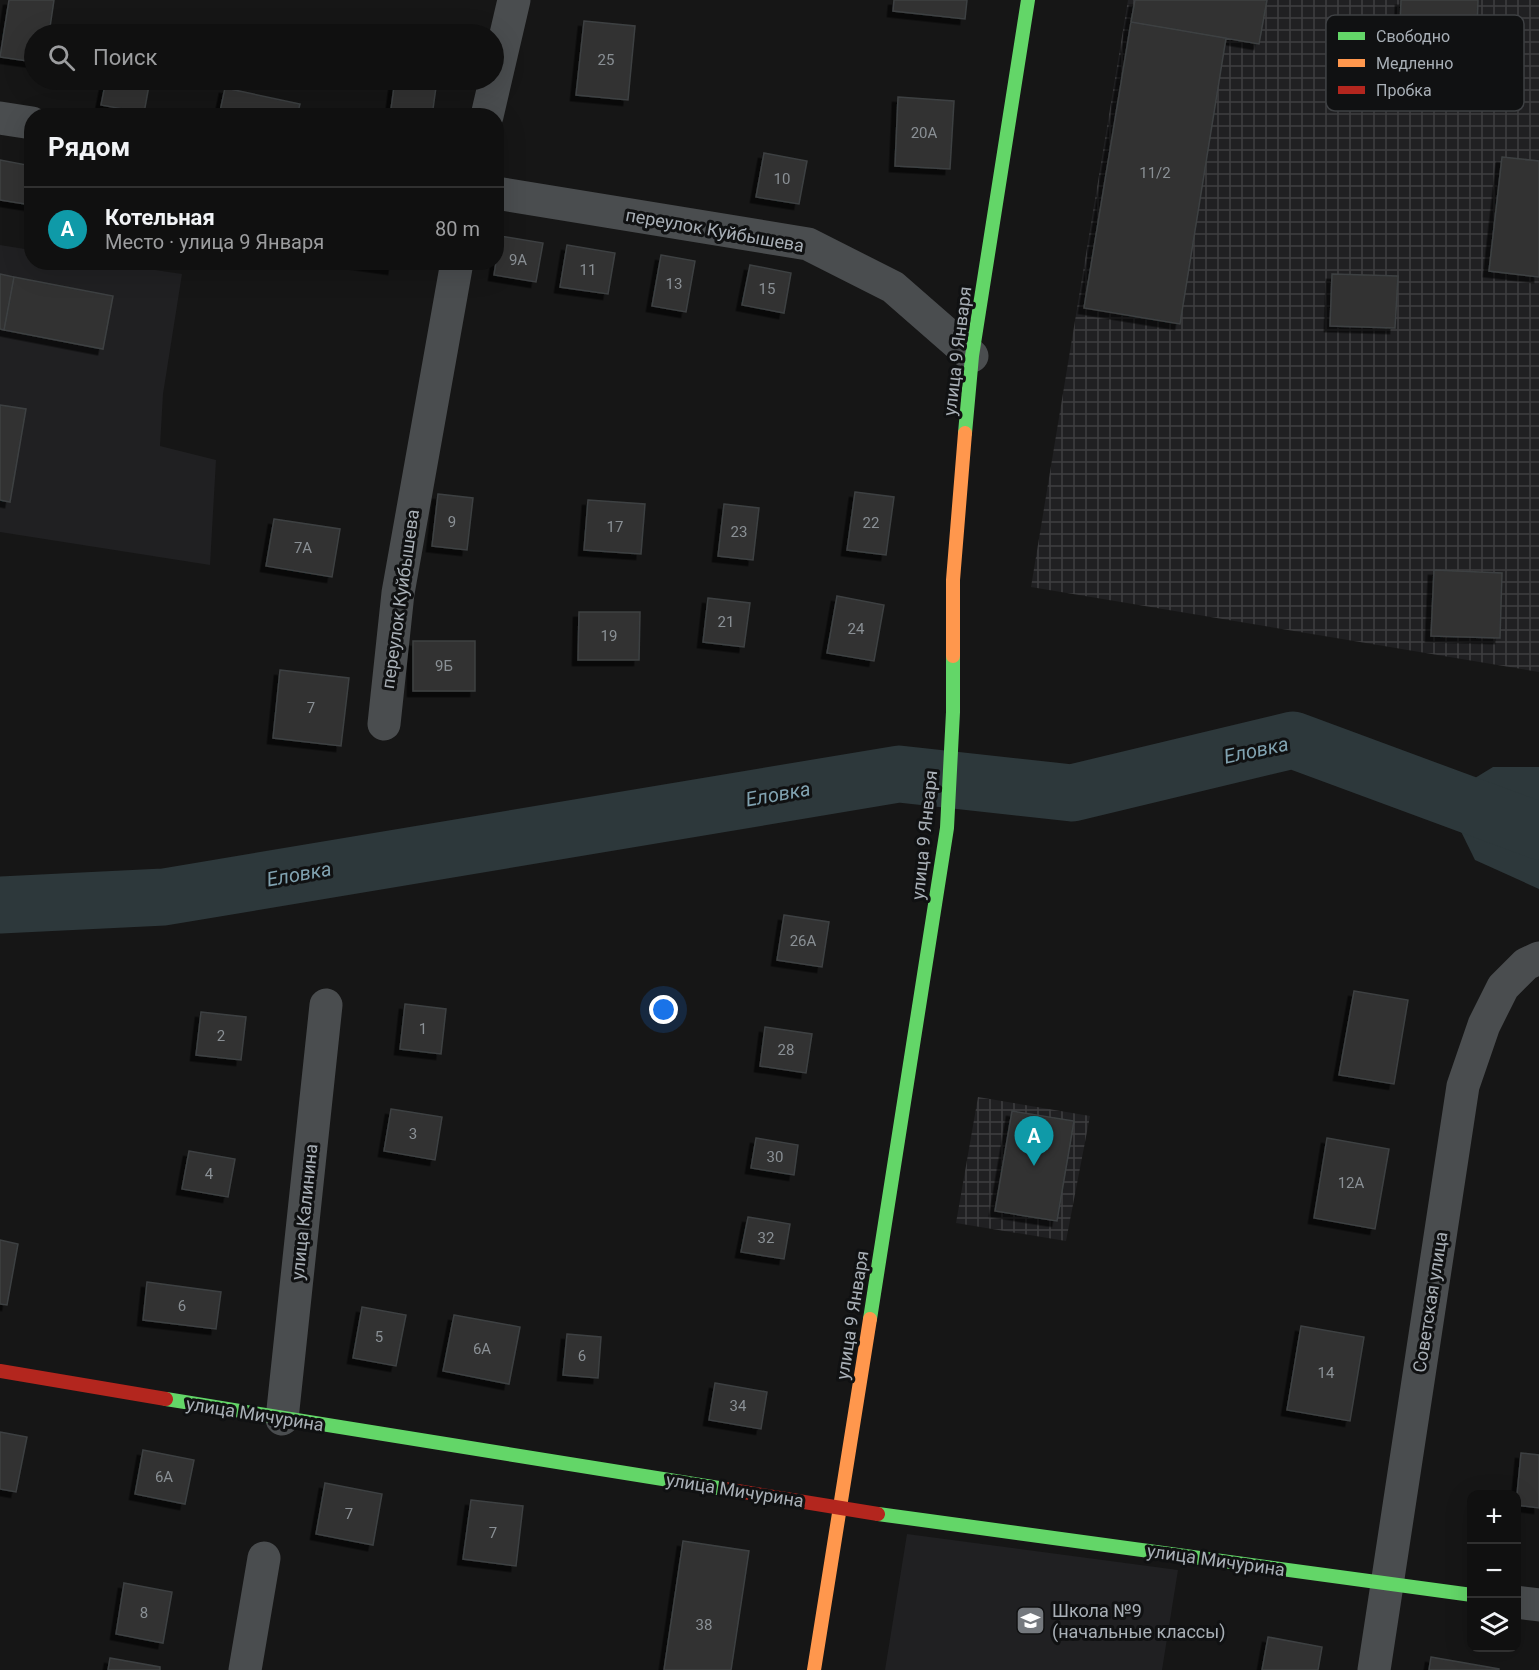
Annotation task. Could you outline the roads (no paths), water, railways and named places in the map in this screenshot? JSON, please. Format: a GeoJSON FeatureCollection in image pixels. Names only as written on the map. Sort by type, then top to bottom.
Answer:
{"type":"FeatureCollection","features":[{"type":"Feature","properties":{"kind":"street"},"geometry":{"type":"LineString","coordinates":[[504,43],[514,0]]}},
{"type":"Feature","properties":{"kind":"street","name":"улица 9 Января"},"geometry":{"type":"LineString","coordinates":[[814,1670],[947,828],[953,712],[953,580],[972,356],[1028,0]]}},
{"type":"Feature","properties":{"kind":"street"},"geometry":{"type":"LineString","coordinates":[[489,108],[493,90]]}},
{"type":"Feature","properties":{"kind":"street"},"geometry":{"type":"LineString","coordinates":[[0,118],[24,122]]}},
{"type":"Feature","properties":{"kind":"street","name":"переулок Куйбышева"},"geometry":{"type":"LineString","coordinates":[[504,194],[808,244],[893,287],[972,356]]}},
{"type":"Feature","properties":{"kind":"street","name":"переулок Куйбышева"},"geometry":{"type":"LineString","coordinates":[[384,724],[398,593],[456,270]]}},
{"type":"Feature","properties":{"kind":"street","name":"Советская улица"},"geometry":{"type":"LineString","coordinates":[[1374,1670],[1463,1086],[1484,1025],[1503,987],[1526,964],[1539,958]]}},
{"type":"Feature","properties":{"kind":"street","name":"улица Калинина"},"geometry":{"type":"LineString","coordinates":[[282,1419],[326,1005]]}},
{"type":"Feature","properties":{"kind":"street","name":"улица Мичурина"},"geometry":{"type":"LineString","coordinates":[[0,1371],[282,1419],[898,1517],[1467,1594]]}},
{"type":"Feature","properties":{"kind":"street"},"geometry":{"type":"LineString","coordinates":[[245,1670],[264,1558]]}},
{"type":"Feature","properties":{"kind":"street"},"geometry":{"type":"LineString","coordinates":[[1521,1603],[1539,1605]]}},
{"type":"Feature","properties":{"kind":"waterway","name":"Еловка"},"geometry":{"type":"LineString","coordinates":[[0,905],[164,897],[899,774],[1072,793],[1293,740],[1539,831]]}},
{"type":"Feature","properties":{"kind":"place","name":"Котельная"},"geometry":{"type":"Point","coordinates":[1034,1166]}},
{"type":"Feature","properties":{"kind":"place","name":"Школа №9 (начальные классы)"},"geometry":{"type":"Point","coordinates":[1031,1620]}}]}
